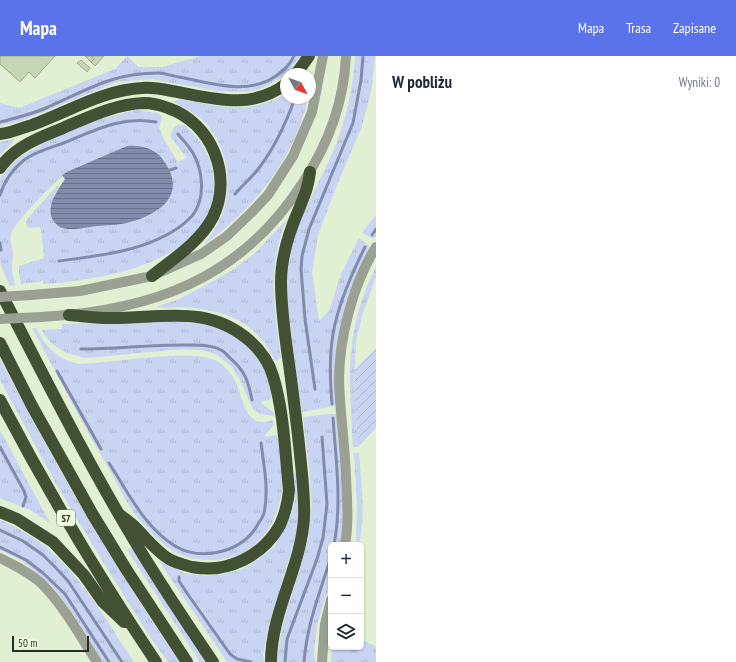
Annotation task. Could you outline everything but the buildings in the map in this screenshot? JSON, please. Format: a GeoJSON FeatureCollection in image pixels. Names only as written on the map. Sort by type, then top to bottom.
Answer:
{"type":"FeatureCollection","features":[{"type":"Feature","properties":{"kind":"highway"},"geometry":{"type":"LineString","coordinates":[[300,68],[309,56]]}},
{"type":"Feature","properties":{"kind":"highway"},"geometry":{"type":"LineString","coordinates":[[0,134],[8,133],[124,89],[144,87],[224,100],[241,101],[267,95],[280,87]]}},
{"type":"Feature","properties":{"kind":"highway"},"geometry":{"type":"LineString","coordinates":[[0,168],[9,158],[26,145],[50,133],[112,108],[146,103],[159,105],[182,114],[194,124],[206,138],[217,159],[221,181],[219,198],[213,217],[199,236],[183,252],[152,276]]}},
{"type":"Feature","properties":{"kind":"highway"},"geometry":{"type":"LineString","coordinates":[[271,662],[274,632],[298,551],[304,519],[304,491],[295,405],[282,306],[281,281],[282,260],[286,242],[305,196],[310,172]]}},
{"type":"Feature","properties":{"kind":"highway"},"geometry":{"type":"LineString","coordinates":[[0,291],[63,413],[119,514],[167,593],[213,662]]}},
{"type":"Feature","properties":{"kind":"highway"},"geometry":{"type":"LineString","coordinates":[[69,316],[109,318],[197,316],[213,319],[226,324],[243,335],[260,350],[273,376],[280,408],[289,490],[287,503],[279,525],[269,540],[254,554],[239,563],[213,569],[185,565],[170,560],[159,552],[135,526],[119,514]]}},
{"type":"Feature","properties":{"kind":"highway"},"geometry":{"type":"LineString","coordinates":[[0,343],[32,406],[86,501],[126,569],[187,662]]}},
{"type":"Feature","properties":{"kind":"highway","name":"S7"},"geometry":{"type":"LineString","coordinates":[[0,400],[56,501],[108,590],[156,662]]}},
{"type":"Feature","properties":{"kind":"highway"},"geometry":{"type":"LineString","coordinates":[[0,512],[17,519],[53,542],[84,575],[103,602],[136,633]]}},
{"type":"Feature","properties":{"kind":"street"},"geometry":{"type":"LineString","coordinates":[[0,297],[80,290],[152,276],[201,254],[220,240],[250,214],[268,195],[290,161],[312,112],[323,56]]}},
{"type":"Feature","properties":{"kind":"street"},"geometry":{"type":"LineString","coordinates":[[0,319],[69,316],[150,300],[200,280],[242,253],[278,218],[310,172],[335,119],[343,84],[346,56]]}},
{"type":"Feature","properties":{"kind":"street"},"geometry":{"type":"LineString","coordinates":[[345,542],[348,520],[345,452],[339,381],[341,352],[347,319],[354,296],[361,277],[376,247]]}},
{"type":"Feature","properties":{"kind":"street"},"geometry":{"type":"LineString","coordinates":[[0,558],[27,573],[42,584],[67,616],[97,662]]}},
{"type":"Feature","properties":{"kind":"street"},"geometry":{"type":"LineString","coordinates":[[322,662],[325,624],[328,612]]}},
{"type":"Feature","properties":{"kind":"green space"},"geometry":{"type":"Polygon","coordinates":[[[127,56],[139,67],[162,67],[200,56],[300,56],[291,68],[280,68],[280,78],[263,88],[248,92],[218,91],[151,79],[117,82],[21,121],[0,126],[0,103],[19,108],[115,69],[127,56]]]}},
{"type":"Feature","properties":{"kind":"green space"},"geometry":{"type":"Polygon","coordinates":[[[355,56],[375,56],[372,87],[362,126],[318,235],[312,272],[319,321],[329,311],[341,274],[359,238],[368,245],[369,249],[346,302],[337,348],[337,402],[335,406],[302,412],[286,290],[287,265],[298,226],[332,154],[342,129],[350,98],[355,56]]]}},
{"type":"Feature","properties":{"kind":"green space"},"geometry":{"type":"Polygon","coordinates":[[[280,97],[280,104],[306,104],[302,121],[293,142],[282,162],[256,198],[223,230],[205,244],[222,215],[226,202],[226,163],[222,150],[209,127],[199,117],[175,102],[180,99],[208,105],[246,107],[272,101],[280,97]]]}},
{"type":"Feature","properties":{"kind":"green space"},"geometry":{"type":"Polygon","coordinates":[[[136,110],[161,115],[162,119],[159,127],[163,138],[178,162],[187,158],[170,136],[177,125],[185,125],[202,145],[210,160],[214,186],[209,212],[195,233],[175,250],[150,262],[122,272],[67,282],[43,284],[43,281],[41,281],[23,283],[23,285],[21,285],[19,266],[44,258],[41,229],[39,227],[30,228],[27,226],[27,219],[58,185],[59,187],[54,195],[55,224],[62,229],[75,229],[133,222],[173,181],[170,170],[163,158],[69,171],[55,182],[14,228],[10,236],[10,240],[13,252],[12,269],[15,285],[10,286],[0,263],[0,178],[12,164],[23,155],[51,139],[100,119],[136,110]]]}},
{"type":"Feature","properties":{"kind":"green space"},"geometry":{"type":"Polygon","coordinates":[[[14,139],[13,142],[0,155],[0,142],[14,139]]]}},
{"type":"Feature","properties":{"kind":"green space"},"geometry":{"type":"Polygon","coordinates":[[[376,215],[376,237],[372,238],[362,233],[376,215]]]}},
{"type":"Feature","properties":{"kind":"green space"},"geometry":{"type":"Polygon","coordinates":[[[287,219],[281,236],[274,270],[276,322],[281,358],[275,361],[264,342],[254,332],[246,325],[227,315],[195,308],[156,307],[179,299],[234,269],[255,253],[287,219]]]}},
{"type":"Feature","properties":{"kind":"green space"},"geometry":{"type":"Polygon","coordinates":[[[376,267],[376,276],[362,316],[356,342],[354,389],[358,447],[353,447],[350,399],[351,355],[358,312],[376,267]]]}},
{"type":"Feature","properties":{"kind":"green space"},"geometry":{"type":"Polygon","coordinates":[[[154,321],[189,322],[209,325],[233,335],[244,343],[253,352],[266,374],[270,386],[271,399],[261,403],[274,413],[274,416],[260,414],[253,409],[239,378],[231,366],[217,355],[210,352],[182,349],[87,358],[73,355],[61,350],[50,342],[42,330],[62,329],[62,324],[154,321]]]}},
{"type":"Feature","properties":{"kind":"green space"},"geometry":{"type":"Polygon","coordinates":[[[32,328],[36,328],[48,347],[58,355],[71,362],[79,364],[152,357],[191,356],[207,358],[218,362],[226,368],[235,380],[244,406],[251,417],[262,422],[273,420],[274,425],[265,435],[266,437],[277,435],[282,460],[283,485],[279,505],[276,515],[260,540],[252,547],[236,556],[216,560],[205,560],[186,557],[177,553],[168,548],[155,537],[135,514],[126,500],[32,328]]]}},
{"type":"Feature","properties":{"kind":"green space"},"geometry":{"type":"Polygon","coordinates":[[[376,348],[376,428],[358,447],[354,389],[355,370],[376,348]]]}},
{"type":"Feature","properties":{"kind":"green space"},"geometry":{"type":"Polygon","coordinates":[[[0,359],[41,437],[85,514],[131,589],[180,662],[168,662],[150,637],[56,484],[0,380],[0,359]]]}},
{"type":"Feature","properties":{"kind":"green space"},"geometry":{"type":"Polygon","coordinates":[[[336,414],[342,496],[341,542],[328,542],[328,589],[317,625],[314,653],[315,662],[278,662],[282,630],[304,554],[310,523],[311,493],[303,417],[336,414]]]}},
{"type":"Feature","properties":{"kind":"green space"},"geometry":{"type":"Polygon","coordinates":[[[0,430],[49,521],[48,522],[30,510],[0,498],[0,430]]]}},
{"type":"Feature","properties":{"kind":"green space"},"geometry":{"type":"Polygon","coordinates":[[[354,453],[359,453],[362,499],[362,522],[360,542],[356,542],[357,506],[354,453]]]}},
{"type":"Feature","properties":{"kind":"green space"},"geometry":{"type":"Polygon","coordinates":[[[294,473],[297,473],[299,500],[296,535],[267,632],[263,656],[265,662],[227,662],[159,561],[185,573],[204,576],[224,574],[243,569],[259,559],[274,547],[291,516],[295,501],[294,473]]]}},
{"type":"Feature","properties":{"kind":"green space"},"geometry":{"type":"Polygon","coordinates":[[[0,520],[23,532],[44,546],[62,562],[93,599],[134,662],[103,662],[74,616],[53,587],[21,560],[0,550],[0,520]]]}},
{"type":"Feature","properties":{"kind":"green space"},"geometry":{"type":"Polygon","coordinates":[[[132,547],[207,662],[200,662],[127,550],[132,547]]]}},
{"type":"Feature","properties":{"kind":"green space"},"geometry":{"type":"Polygon","coordinates":[[[364,641],[376,646],[376,662],[331,662],[332,650],[364,650],[364,641]]]}},
{"type":"Feature","properties":{"kind":"shaded area"},"geometry":{"type":"Polygon","coordinates":[[[127,146],[139,146],[150,149],[154,151],[166,164],[173,184],[172,193],[168,200],[153,213],[134,221],[116,225],[76,229],[65,229],[57,225],[51,214],[51,207],[52,201],[58,189],[65,179],[62,175],[127,146]]]}},
{"type":"Feature","properties":{"kind":"waterway"},"geometry":{"type":"LineString","coordinates":[[0,122],[41,110],[87,89],[113,79],[127,76],[163,73],[216,85],[241,87],[253,85],[265,82],[276,76],[291,62],[294,56]]}},
{"type":"Feature","properties":{"kind":"waterway"},"geometry":{"type":"LineString","coordinates":[[315,389],[305,319],[301,269],[302,256],[309,229],[353,123],[361,80],[363,56]]}},
{"type":"Feature","properties":{"kind":"waterway"},"geometry":{"type":"LineString","coordinates":[[235,194],[265,160],[284,126],[293,104]]}},
{"type":"Feature","properties":{"kind":"waterway"},"geometry":{"type":"LineString","coordinates":[[0,195],[6,181],[16,167],[37,152],[107,126],[143,120],[156,122]]}},
{"type":"Feature","properties":{"kind":"waterway"},"geometry":{"type":"LineString","coordinates":[[59,261],[106,254],[140,246],[169,234],[192,216],[199,202],[202,185],[201,176],[193,153],[178,134]]}},
{"type":"Feature","properties":{"kind":"waterway"},"geometry":{"type":"LineString","coordinates":[[170,170],[176,168]]}},
{"type":"Feature","properties":{"kind":"waterway"},"geometry":{"type":"LineString","coordinates":[[372,235],[376,229]]}},
{"type":"Feature","properties":{"kind":"waterway"},"geometry":{"type":"LineString","coordinates":[[0,243],[1,250]]}},
{"type":"Feature","properties":{"kind":"waterway"},"geometry":{"type":"LineString","coordinates":[[332,404],[330,360],[335,323],[346,290],[365,247]]}},
{"type":"Feature","properties":{"kind":"waterway"},"geometry":{"type":"LineString","coordinates":[[81,349],[182,345],[202,345],[217,348],[224,352],[239,367],[247,381],[252,400]]}},
{"type":"Feature","properties":{"kind":"waterway"},"geometry":{"type":"LineString","coordinates":[[57,371],[101,449]]}},
{"type":"Feature","properties":{"kind":"waterway"},"geometry":{"type":"LineString","coordinates":[[333,418],[338,498],[338,513],[334,542]]}},
{"type":"Feature","properties":{"kind":"waterway"},"geometry":{"type":"LineString","coordinates":[[285,662],[287,639],[317,559],[323,538],[327,504],[322,437]]}},
{"type":"Feature","properties":{"kind":"waterway"},"geometry":{"type":"LineString","coordinates":[[109,463],[146,519],[164,538],[175,546],[186,551],[197,553],[221,552],[242,542],[251,534],[263,516],[266,487],[261,443]]}},
{"type":"Feature","properties":{"kind":"waterway"},"geometry":{"type":"LineString","coordinates":[[0,447],[24,491],[26,497],[23,506]]}},
{"type":"Feature","properties":{"kind":"waterway"},"geometry":{"type":"LineString","coordinates":[[0,530],[23,541],[43,555],[56,568],[68,581],[122,662]]}},
{"type":"Feature","properties":{"kind":"waterway"},"geometry":{"type":"LineString","coordinates":[[0,547],[26,560],[43,573],[65,594],[109,662]]}},
{"type":"Feature","properties":{"kind":"waterway"},"geometry":{"type":"LineString","coordinates":[[304,662],[311,621],[328,566]]}},
{"type":"Feature","properties":{"kind":"waterway"},"geometry":{"type":"LineString","coordinates":[[179,577],[179,581],[230,654],[237,659],[251,662]]}}]}
